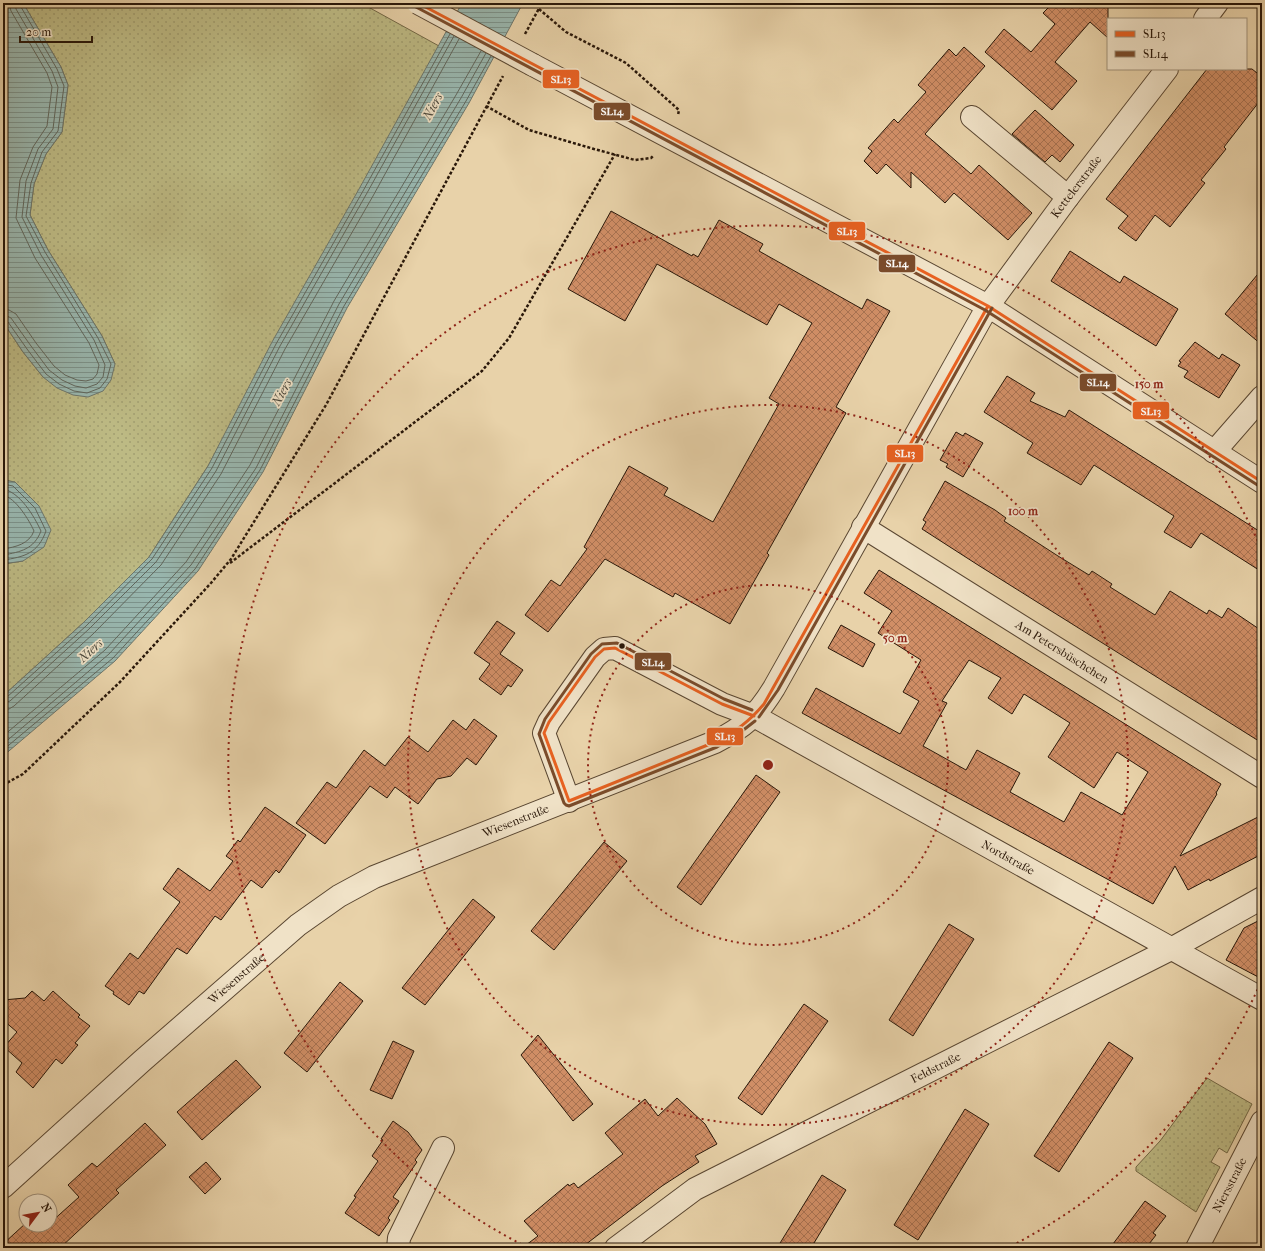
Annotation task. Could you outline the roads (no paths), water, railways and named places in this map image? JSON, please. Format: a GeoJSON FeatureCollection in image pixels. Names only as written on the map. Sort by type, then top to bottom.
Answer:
{"type":"FeatureCollection","features":[{"type":"Feature","properties":{"kind":"street"},"geometry":{"type":"LineString","coordinates":[[418,3],[673,140],[988,306],[1262,482]]}},
{"type":"Feature","properties":{"kind":"street"},"geometry":{"type":"LineString","coordinates":[[1206,18],[1217,3]]}},
{"type":"Feature","properties":{"kind":"street","name":"Kettelerstraße"},"geometry":{"type":"LineString","coordinates":[[988,306],[1068,197],[1165,70]]}},
{"type":"Feature","properties":{"kind":"street"},"geometry":{"type":"LineString","coordinates":[[972,116],[1068,197]]}},
{"type":"Feature","properties":{"kind":"street","name":"Wiesenstraße"},"geometry":{"type":"LineString","coordinates":[[3,1187],[259,958],[315,912],[339,896],[374,877],[715,742],[736,731],[754,716],[774,688],[988,306]]}},
{"type":"Feature","properties":{"kind":"street"},"geometry":{"type":"LineString","coordinates":[[1214,452],[1262,397]]}},
{"type":"Feature","properties":{"kind":"street","name":"Am Petersbüschchen"},"geometry":{"type":"LineString","coordinates":[[863,527],[1262,777]]}},
{"type":"Feature","properties":{"kind":"street","name":"Nordstraße"},"geometry":{"type":"LineString","coordinates":[[569,801],[544,733],[549,722],[595,657],[604,649],[615,648],[722,704],[754,716],[1262,999]]}},
{"type":"Feature","properties":{"kind":"street","name":"Feldstraße"},"geometry":{"type":"LineString","coordinates":[[616,1248],[695,1189],[1171,949],[1262,898]]}},
{"type":"Feature","properties":{"kind":"street","name":"Niersstraße"},"geometry":{"type":"LineString","coordinates":[[1197,1248],[1262,1122]]}},
{"type":"Feature","properties":{"kind":"street"},"geometry":{"type":"LineString","coordinates":[[398,1248],[399,1238],[443,1148]]}},
{"type":"Feature","properties":{"kind":"water"},"geometry":{"type":"Polygon","coordinates":[[[3,3],[23,3],[61,67],[68,85],[62,132],[46,154],[34,184],[30,215],[48,250],[102,336],[115,364],[111,380],[103,391],[88,397],[73,395],[57,388],[43,377],[23,352],[3,322],[3,3]]]}},
{"type":"Feature","properties":{"kind":"water","name":"Niers"},"geometry":{"type":"Polygon","coordinates":[[[462,3],[523,3],[469,103],[347,308],[263,472],[198,571],[115,661],[3,756],[3,696],[83,623],[149,557],[208,466],[272,342],[462,3]]]}},
{"type":"Feature","properties":{"kind":"water"},"geometry":{"type":"Polygon","coordinates":[[[3,480],[15,482],[39,506],[51,530],[44,547],[23,561],[3,564],[3,480]]]}}]}
